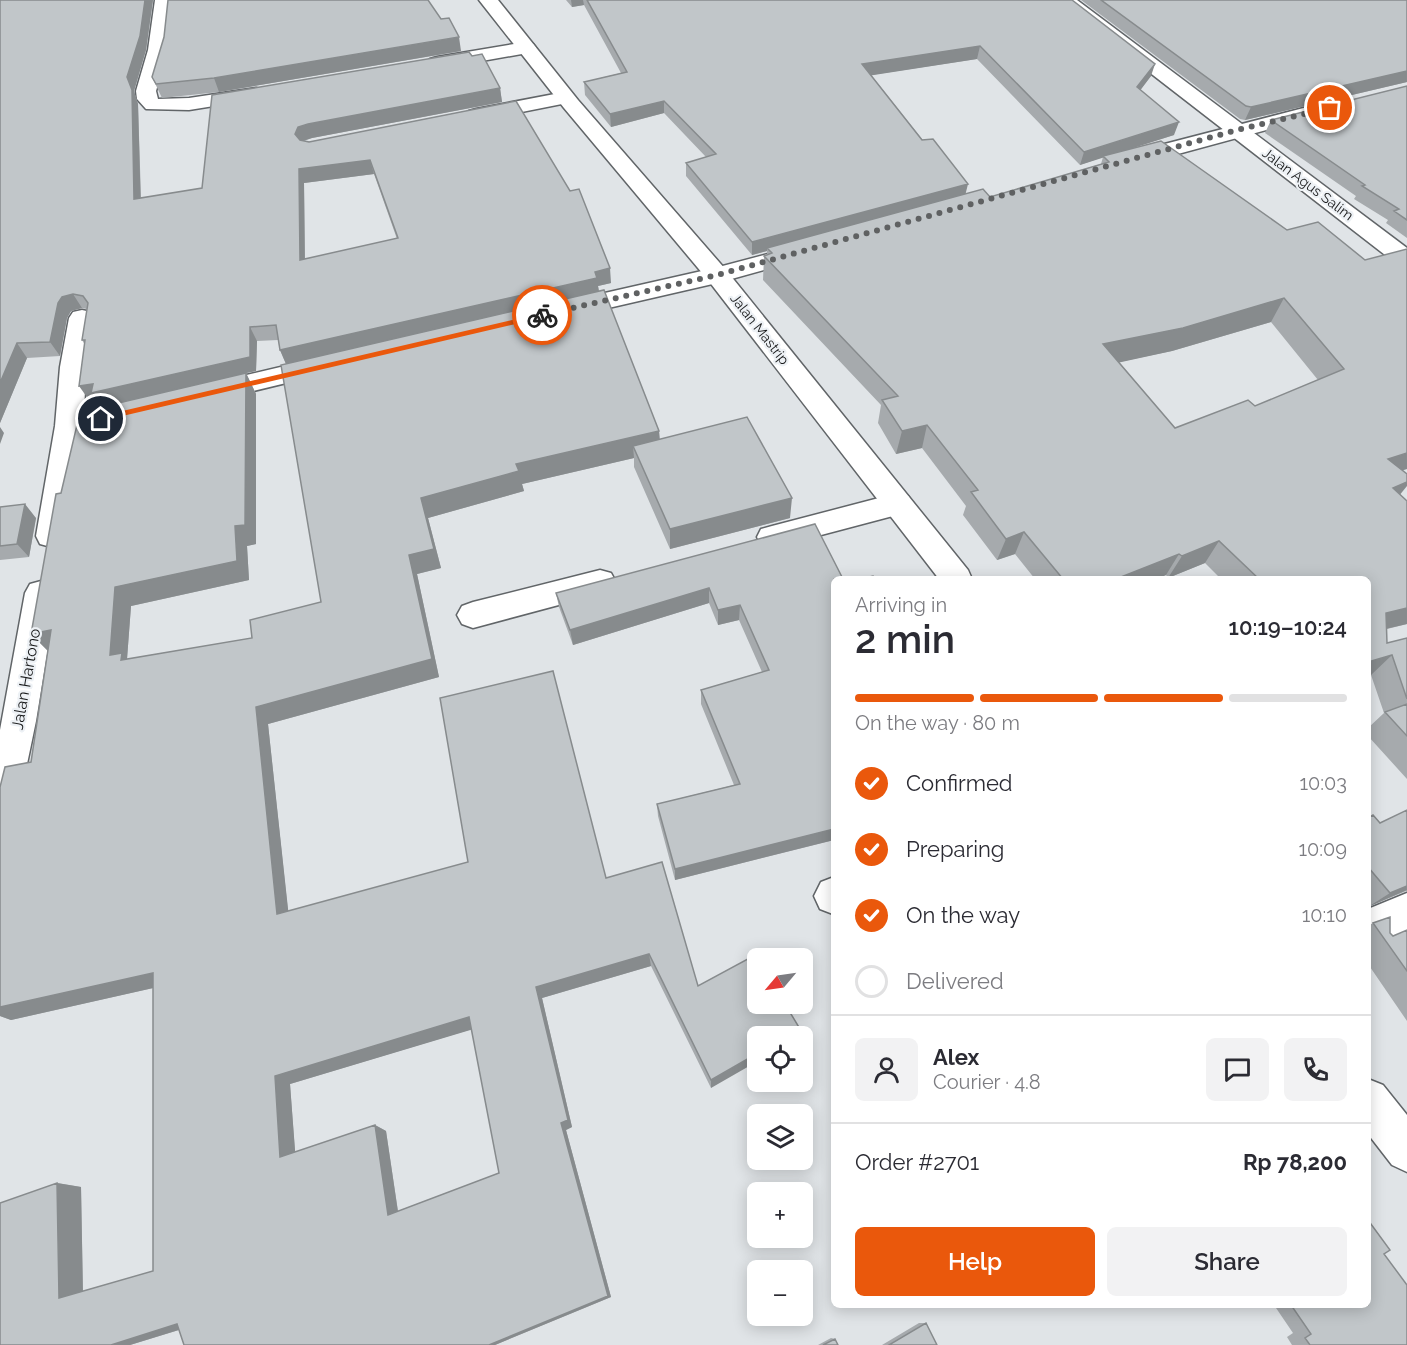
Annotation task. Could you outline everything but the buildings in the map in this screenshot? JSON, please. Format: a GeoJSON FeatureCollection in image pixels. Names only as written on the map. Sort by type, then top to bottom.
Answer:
{"type":"FeatureCollection","features":[{"type":"Feature","properties":{"kind":"street"},"geometry":{"type":"LineString","coordinates":[[164,0],[158,50],[146,91],[147,99],[153,105],[189,104],[272,92]]}},
{"type":"Feature","properties":{"kind":"street","name":"Jalan Mastrip"},"geometry":{"type":"LineString","coordinates":[[488,0],[565,98],[717,275],[955,576]]}},
{"type":"Feature","properties":{"kind":"street","name":"Jalan Agus Salim"},"geometry":{"type":"LineString","coordinates":[[1065,0],[1407,260]]}},
{"type":"Feature","properties":{"kind":"street"},"geometry":{"type":"LineString","coordinates":[[422,66],[526,48]]}},
{"type":"Feature","properties":{"kind":"street"},"geometry":{"type":"LineString","coordinates":[[462,118],[565,98]]}},
{"type":"Feature","properties":{"kind":"street"},"geometry":{"type":"LineString","coordinates":[[1106,167],[1237,130],[1341,105]]}},
{"type":"Feature","properties":{"kind":"street"},"geometry":{"type":"LineString","coordinates":[[545,315],[717,275],[827,245]]}},
{"type":"Feature","properties":{"kind":"street","name":"Jalan Hartono"},"geometry":{"type":"LineString","coordinates":[[0,807],[9,723],[46,563],[69,426],[73,367],[82,318]]}},
{"type":"Feature","properties":{"kind":"street"},"geometry":{"type":"LineString","coordinates":[[184,399],[352,360]]}},
{"type":"Feature","properties":{"kind":"street"},"geometry":{"type":"LineString","coordinates":[[69,426],[142,409]]}},
{"type":"Feature","properties":{"kind":"street"},"geometry":{"type":"LineString","coordinates":[[748,543],[897,504]]}},
{"type":"Feature","properties":{"kind":"street"},"geometry":{"type":"LineString","coordinates":[[473,615],[622,576]]}},
{"type":"Feature","properties":{"kind":"street"},"geometry":{"type":"LineString","coordinates":[[1371,927],[1407,912]]}},
{"type":"Feature","properties":{"kind":"street"},"geometry":{"type":"LineString","coordinates":[[1371,1106],[1407,1150]]}},
{"type":"Feature","properties":{"kind":"way so far"},"geometry":{"type":"LineString","coordinates":[[542,315],[717,275],[1237,130],[1330,108]]}},
{"type":"Feature","properties":{"kind":"route"},"geometry":{"type":"LineString","coordinates":[[101,419],[542,315]]}}]}
